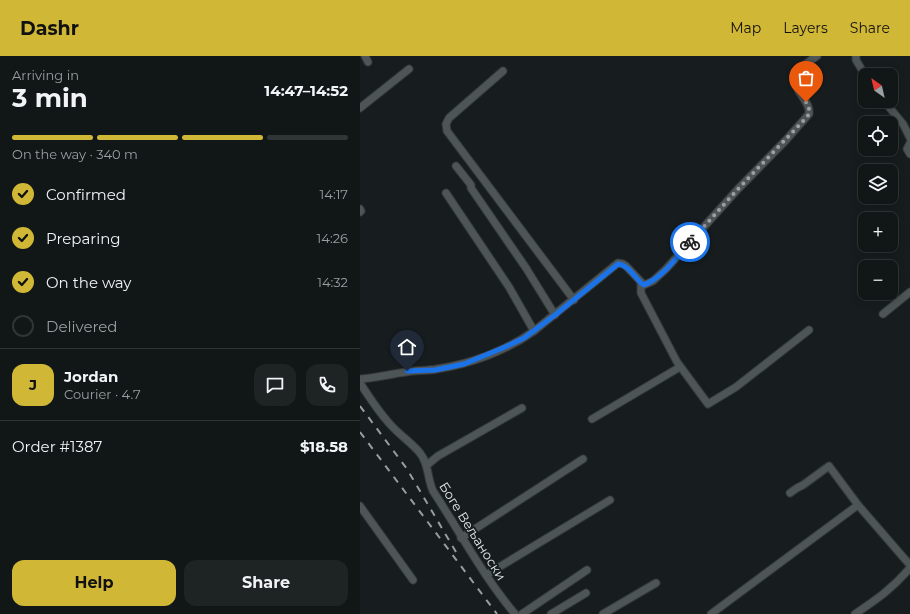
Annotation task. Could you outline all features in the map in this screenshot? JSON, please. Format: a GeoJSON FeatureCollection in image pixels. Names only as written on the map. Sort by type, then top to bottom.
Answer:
{"type":"FeatureCollection","features":[{"type":"Feature","properties":{"kind":"street"},"geometry":{"type":"LineString","coordinates":[[360,379],[407,371],[435,370],[464,364],[505,347],[524,338],[534,331],[618,264],[626,266],[644,285],[648,283],[666,269],[738,189],[807,117],[810,109],[797,90],[795,78],[796,74],[802,67],[817,56]]}},
{"type":"Feature","properties":{"kind":"street"},"geometry":{"type":"LineString","coordinates":[[856,56],[856,60],[861,68]]}},
{"type":"Feature","properties":{"kind":"street"},"geometry":{"type":"LineString","coordinates":[[360,108],[409,69]]}},
{"type":"Feature","properties":{"kind":"street"},"geometry":{"type":"LineString","coordinates":[[503,72],[449,118],[446,124],[447,131],[574,300]]}},
{"type":"Feature","properties":{"kind":"street"},"geometry":{"type":"LineString","coordinates":[[890,108],[903,124],[910,138]]}},
{"type":"Feature","properties":{"kind":"street"},"geometry":{"type":"LineString","coordinates":[[910,143],[907,149],[910,154]]}},
{"type":"Feature","properties":{"kind":"street"},"geometry":{"type":"LineString","coordinates":[[456,170],[526,268],[555,315]]}},
{"type":"Feature","properties":{"kind":"street"},"geometry":{"type":"LineString","coordinates":[[446,193],[509,287],[534,331]]}},
{"type":"Feature","properties":{"kind":"street"},"geometry":{"type":"LineString","coordinates":[[641,283],[641,293],[657,326],[680,367],[708,404],[736,387],[809,330]]}},
{"type":"Feature","properties":{"kind":"street"},"geometry":{"type":"LineString","coordinates":[[883,314],[910,292]]}},
{"type":"Feature","properties":{"kind":"street"},"geometry":{"type":"LineString","coordinates":[[592,419],[680,367]]}},
{"type":"Feature","properties":{"kind":"street","name":"Боге Вељаноски"},"geometry":{"type":"LineString","coordinates":[[360,383],[389,424],[420,453],[427,465],[430,486],[461,538],[503,600],[515,614]]}},
{"type":"Feature","properties":{"kind":"street"},"geometry":{"type":"LineString","coordinates":[[427,465],[438,456],[522,408]]}},
{"type":"Feature","properties":{"kind":"street"},"geometry":{"type":"LineString","coordinates":[[461,538],[583,459]]}},
{"type":"Feature","properties":{"kind":"street"},"geometry":{"type":"LineString","coordinates":[[790,493],[829,466],[858,505],[910,565]]}},
{"type":"Feature","properties":{"kind":"street"},"geometry":{"type":"LineString","coordinates":[[486,575],[610,500]]}},
{"type":"Feature","properties":{"kind":"street"},"geometry":{"type":"LineString","coordinates":[[711,614],[858,505]]}},
{"type":"Feature","properties":{"kind":"street"},"geometry":{"type":"LineString","coordinates":[[360,506],[413,580]]}},
{"type":"Feature","properties":{"kind":"street"},"geometry":{"type":"LineString","coordinates":[[855,614],[897,584],[910,568]]}},
{"type":"Feature","properties":{"kind":"street"},"geometry":{"type":"LineString","coordinates":[[522,614],[587,570]]}},
{"type":"Feature","properties":{"kind":"street"},"geometry":{"type":"LineString","coordinates":[[603,614],[656,583]]}},
{"type":"Feature","properties":{"kind":"street"},"geometry":{"type":"LineString","coordinates":[[551,614],[586,593]]}},
{"type":"Feature","properties":{"kind":"railway"},"geometry":{"type":"LineString","coordinates":[[360,406],[407,469],[456,552]]}},
{"type":"Feature","properties":{"kind":"railway"},"geometry":{"type":"LineString","coordinates":[[360,432],[497,614]]}},
{"type":"Feature","properties":{"kind":"way so far"},"geometry":{"type":"LineString","coordinates":[[690,242],[807,117],[810,109],[806,102]]}},
{"type":"Feature","properties":{"kind":"route"},"geometry":{"type":"LineString","coordinates":[[407,371],[435,370],[464,364],[524,338],[618,264],[626,266],[644,285],[653,280],[666,269],[690,242]]}}]}
